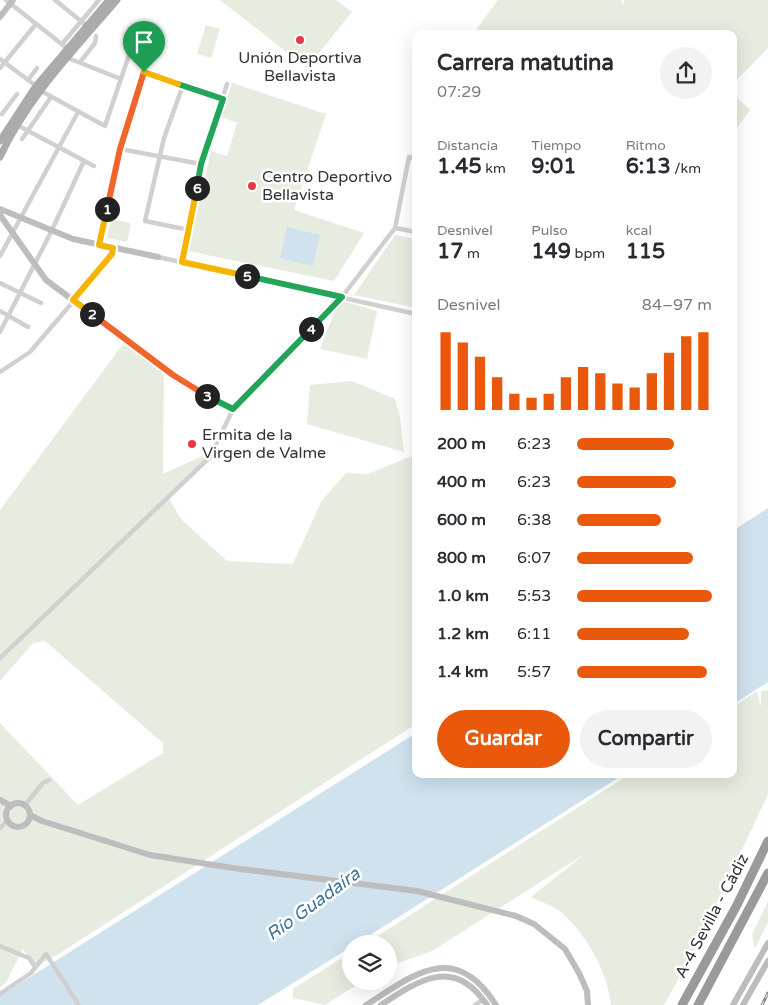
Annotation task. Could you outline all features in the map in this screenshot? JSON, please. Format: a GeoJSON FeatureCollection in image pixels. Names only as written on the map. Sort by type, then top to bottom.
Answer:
{"type":"FeatureCollection","features":[{"type":"Feature","properties":{"kind":"highway","name":"A-4 Sevilla - Cádiz"},"geometry":{"type":"LineString","coordinates":[[682,1005],[738,905],[768,841]]}},
{"type":"Feature","properties":{"kind":"highway","name":"A-4 Sevilla - Cádiz"},"geometry":{"type":"LineString","coordinates":[[698,1005],[768,873]]}},
{"type":"Feature","properties":{"kind":"main road"},"geometry":{"type":"LineString","coordinates":[[0,141],[65,46],[84,23],[109,0]]}},
{"type":"Feature","properties":{"kind":"main road"},"geometry":{"type":"LineString","coordinates":[[38,88],[68,58],[117,0]]}},
{"type":"Feature","properties":{"kind":"main road"},"geometry":{"type":"LineString","coordinates":[[0,156],[14,123]]}},
{"type":"Feature","properties":{"kind":"street"},"geometry":{"type":"LineString","coordinates":[[54,0],[84,23],[99,0]]}},
{"type":"Feature","properties":{"kind":"street"},"geometry":{"type":"LineString","coordinates":[[0,16],[10,1],[65,46]]}},
{"type":"Feature","properties":{"kind":"street"},"geometry":{"type":"LineString","coordinates":[[0,68],[36,24]]}},
{"type":"Feature","properties":{"kind":"street"},"geometry":{"type":"LineString","coordinates":[[80,61],[95,43],[96,36]]}},
{"type":"Feature","properties":{"kind":"street"},"geometry":{"type":"LineString","coordinates":[[0,59],[51,97],[105,126],[129,55]]}},
{"type":"Feature","properties":{"kind":"street"},"geometry":{"type":"LineString","coordinates":[[68,58],[80,61],[121,79]]}},
{"type":"Feature","properties":{"kind":"street"},"geometry":{"type":"LineString","coordinates":[[99,245],[120,149],[148,59]]}},
{"type":"Feature","properties":{"kind":"street"},"geometry":{"type":"LineString","coordinates":[[28,80],[37,68]]}},
{"type":"Feature","properties":{"kind":"street"},"geometry":{"type":"LineString","coordinates":[[144,72],[223,99]]}},
{"type":"Feature","properties":{"kind":"street"},"geometry":{"type":"LineString","coordinates":[[182,262],[201,164],[227,84]]}},
{"type":"Feature","properties":{"kind":"street"},"geometry":{"type":"LineString","coordinates":[[183,85],[164,138],[145,221],[189,230]]}},
{"type":"Feature","properties":{"kind":"street"},"geometry":{"type":"LineString","coordinates":[[17,94],[1,113],[14,123],[94,166]]}},
{"type":"Feature","properties":{"kind":"street"},"geometry":{"type":"LineString","coordinates":[[22,139],[51,97]]}},
{"type":"Feature","properties":{"kind":"street"},"geometry":{"type":"LineString","coordinates":[[0,256],[78,112]]}},
{"type":"Feature","properties":{"kind":"street"},"geometry":{"type":"LineString","coordinates":[[120,149],[159,158],[201,164]]}},
{"type":"Feature","properties":{"kind":"street"},"geometry":{"type":"LineString","coordinates":[[0,658],[210,457],[233,409],[342,297],[395,228],[409,157],[412,158]]}},
{"type":"Feature","properties":{"kind":"street"},"geometry":{"type":"LineString","coordinates":[[0,332],[52,230],[84,161]]}},
{"type":"Feature","properties":{"kind":"street"},"geometry":{"type":"LineString","coordinates":[[0,209],[72,239],[412,313]]}},
{"type":"Feature","properties":{"kind":"street"},"geometry":{"type":"LineString","coordinates":[[0,215],[34,266],[46,280],[173,375],[233,409]]}},
{"type":"Feature","properties":{"kind":"street"},"geometry":{"type":"LineString","coordinates":[[395,228],[412,231]]}},
{"type":"Feature","properties":{"kind":"street"},"geometry":{"type":"LineString","coordinates":[[0,371],[30,352],[112,254],[113,248]]}},
{"type":"Feature","properties":{"kind":"street"},"geometry":{"type":"LineString","coordinates":[[0,283],[41,304]]}},
{"type":"Feature","properties":{"kind":"street"},"geometry":{"type":"LineString","coordinates":[[0,311],[28,327]]}},
{"type":"Feature","properties":{"kind":"street"},"geometry":{"type":"LineString","coordinates":[[25,805],[43,782],[48,780]]}},
{"type":"Feature","properties":{"kind":"street"},"geometry":{"type":"LineString","coordinates":[[0,800],[11,806]]}},
{"type":"Feature","properties":{"kind":"street"},"geometry":{"type":"LineString","coordinates":[[6,812],[17,803],[25,805]]}},
{"type":"Feature","properties":{"kind":"street"},"geometry":{"type":"LineString","coordinates":[[25,805],[29,818]]}},
{"type":"Feature","properties":{"kind":"street"},"geometry":{"type":"LineString","coordinates":[[0,808],[6,812],[8,821],[16,827],[23,827],[29,818]]}},
{"type":"Feature","properties":{"kind":"street"},"geometry":{"type":"LineString","coordinates":[[29,818],[150,855],[328,878],[438,896],[516,916],[534,924],[564,949],[579,973],[587,991],[588,1005]]}},
{"type":"Feature","properties":{"kind":"street"},"geometry":{"type":"LineString","coordinates":[[0,828],[8,821]]}},
{"type":"Feature","properties":{"kind":"street"},"geometry":{"type":"LineString","coordinates":[[733,1005],[768,943]]}},
{"type":"Feature","properties":{"kind":"street"},"geometry":{"type":"LineString","coordinates":[[0,946],[29,958],[36,966]]}},
{"type":"Feature","properties":{"kind":"street"},"geometry":{"type":"LineString","coordinates":[[0,994],[31,973],[46,954],[79,1005]]}},
{"type":"Feature","properties":{"kind":"street"},"geometry":{"type":"LineString","coordinates":[[743,1005],[768,961]]}},
{"type":"Feature","properties":{"kind":"street"},"geometry":{"type":"LineString","coordinates":[[366,1005],[420,972],[437,968],[454,969],[476,979],[484,986],[496,1005]]}},
{"type":"Feature","properties":{"kind":"street"},"geometry":{"type":"LineString","coordinates":[[381,1005],[416,983],[442,976],[462,980],[470,984],[485,1002],[475,1005]]}},
{"type":"Feature","properties":{"kind":"shaded area","name":"Unión Deportiva Bellavista"},"geometry":{"type":"Polygon","coordinates":[[[220,0],[336,0],[352,12],[307,68],[220,0]]]}},
{"type":"Feature","properties":{"kind":"shaded area"},"geometry":{"type":"Polygon","coordinates":[[[498,0],[622,0],[622,5],[625,0],[768,0],[768,48],[737,80],[737,30],[476,30],[498,0]]]}},
{"type":"Feature","properties":{"kind":"shaded area"},"geometry":{"type":"Polygon","coordinates":[[[206,25],[220,29],[211,58],[197,54],[206,25]]]}},
{"type":"Feature","properties":{"kind":"shaded area","name":"Centro Deportivo Bellavista"},"geometry":{"type":"Polygon","coordinates":[[[232,83],[326,114],[294,210],[364,233],[334,281],[188,251],[211,151],[227,156],[237,123],[221,117],[232,83]]]}},
{"type":"Feature","properties":{"kind":"shaded area"},"geometry":{"type":"Polygon","coordinates":[[[737,98],[750,110],[737,128],[737,98]]]}},
{"type":"Feature","properties":{"kind":"shaded area"},"geometry":{"type":"Polygon","coordinates":[[[111,219],[131,223],[127,242],[107,238],[111,219]]]}},
{"type":"Feature","properties":{"kind":"shaded area"},"geometry":{"type":"Polygon","coordinates":[[[395,235],[412,238],[412,307],[354,295],[395,235]]]}},
{"type":"Feature","properties":{"kind":"shaded area"},"geometry":{"type":"Polygon","coordinates":[[[339,300],[377,311],[367,359],[320,349],[339,300]]]}},
{"type":"Feature","properties":{"kind":"shaded area"},"geometry":{"type":"Polygon","coordinates":[[[126,340],[164,369],[163,474],[213,451],[168,497],[181,519],[227,561],[293,564],[321,502],[346,473],[368,474],[412,457],[412,727],[60,953],[35,967],[23,949],[6,983],[0,987],[0,723],[78,805],[163,753],[163,743],[45,641],[33,643],[0,681],[0,510],[126,340]]]}},
{"type":"Feature","properties":{"kind":"shaded area"},"geometry":{"type":"Polygon","coordinates":[[[352,381],[395,399],[400,417],[404,452],[307,424],[310,385],[352,381]]]}},
{"type":"Feature","properties":{"kind":"shaded area"},"geometry":{"type":"Polygon","coordinates":[[[768,690],[768,795],[689,960],[664,1005],[611,1005],[606,980],[601,968],[580,932],[559,911],[531,897],[586,853],[432,951],[397,963],[397,935],[379,935],[624,778],[737,778],[737,704],[757,691],[761,707],[761,691],[768,690]]]}},
{"type":"Feature","properties":{"kind":"shaded area"},"geometry":{"type":"Polygon","coordinates":[[[768,901],[768,923],[755,948],[752,935],[768,901]]]}},
{"type":"Feature","properties":{"kind":"shaded area"},"geometry":{"type":"Polygon","coordinates":[[[342,958],[342,990],[349,990],[325,1005],[293,998],[293,989],[342,958]]]}},
{"type":"Feature","properties":{"kind":"water"},"geometry":{"type":"Polygon","coordinates":[[[287,227],[320,235],[313,266],[280,258],[287,227]]]}},
{"type":"Feature","properties":{"kind":"water"},"geometry":{"type":"Polygon","coordinates":[[[768,508],[768,682],[737,702],[737,528],[768,508]]]}},
{"type":"Feature","properties":{"kind":"water","name":"Río Guadaíra"},"geometry":{"type":"Polygon","coordinates":[[[412,736],[412,778],[618,778],[370,935],[342,935],[342,953],[258,1005],[0,1005],[0,996],[412,736]]]}},
{"type":"Feature","properties":{"kind":"railway"},"geometry":{"type":"LineString","coordinates":[[762,1005],[768,993]]}},
{"type":"Feature","properties":{"kind":"place","name":"Unión Deportiva Bellavista"},"geometry":{"type":"Point","coordinates":[300,40]}},
{"type":"Feature","properties":{"kind":"place","name":"Centro Deportivo Bellavista"},"geometry":{"type":"Point","coordinates":[252,186]}},
{"type":"Feature","properties":{"kind":"place","name":"Ermita de la Virgen de Valme"},"geometry":{"type":"Point","coordinates":[192,444]}},
{"type":"Feature","properties":{"kind":"route"},"geometry":{"type":"LineString","coordinates":[[144,72],[223,99],[201,164],[182,262],[342,297],[233,409],[217,402],[173,375],[73,300],[112,254],[113,248],[99,245],[120,149],[144,72]]}}]}
